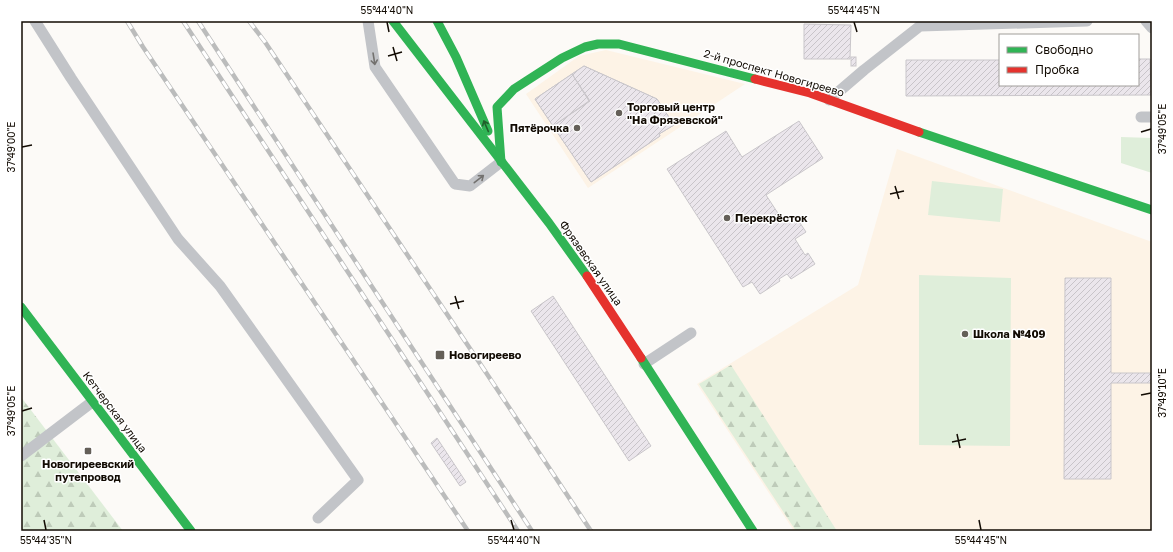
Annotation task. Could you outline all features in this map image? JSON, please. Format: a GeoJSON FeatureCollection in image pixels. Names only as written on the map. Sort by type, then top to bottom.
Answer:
{"type":"FeatureCollection","features":[{"type":"Feature","properties":{"kind":"main road","name":"Фрязевская улица"},"geometry":{"type":"LineString","coordinates":[[393,21],[549,223],[594,286],[753,531]]}},
{"type":"Feature","properties":{"kind":"main road"},"geometry":{"type":"LineString","coordinates":[[437,21],[456,57],[501,162]]}},
{"type":"Feature","properties":{"kind":"main road","name":"2-й проспект Новогиреево"},"geometry":{"type":"LineString","coordinates":[[501,162],[497,107],[514,89],[562,58],[580,49],[598,44],[619,44],[803,91],[1152,210]]}},
{"type":"Feature","properties":{"kind":"main road","name":"Кетчерская улица"},"geometry":{"type":"LineString","coordinates":[[21,307],[191,531]]}},
{"type":"Feature","properties":{"kind":"lane"},"geometry":{"type":"LineString","coordinates":[[35,21],[178,239],[220,286],[358,480],[318,518]]}},
{"type":"Feature","properties":{"kind":"lane"},"geometry":{"type":"LineString","coordinates":[[368,21],[375,68],[455,184],[470,186],[501,162]]}},
{"type":"Feature","properties":{"kind":"lane"},"geometry":{"type":"LineString","coordinates":[[829,100],[920,26],[1087,21]]}},
{"type":"Feature","properties":{"kind":"lane"},"geometry":{"type":"LineString","coordinates":[[1146,21],[1152,28]]}},
{"type":"Feature","properties":{"kind":"lane"},"geometry":{"type":"LineString","coordinates":[[644,364],[691,333]]}},
{"type":"Feature","properties":{"kind":"lane"},"geometry":{"type":"LineString","coordinates":[[21,456],[92,402]]}},
{"type":"Feature","properties":{"kind":"shaded area"},"geometry":{"type":"Polygon","coordinates":[[[606,50],[745,84],[588,188],[526,94],[579,56],[606,50]]]}},
{"type":"Feature","properties":{"kind":"shaded area","name":"Школа №409"},"geometry":{"type":"Polygon","coordinates":[[[897,149],[1152,242],[1152,531],[794,531],[697,384],[858,285],[897,149]]]}},
{"type":"Feature","properties":{"kind":"green space"},"geometry":{"type":"Polygon","coordinates":[[[1121,137],[1152,138],[1152,173],[1121,163],[1121,137]]]}},
{"type":"Feature","properties":{"kind":"green space"},"geometry":{"type":"Polygon","coordinates":[[[932,181],[1003,189],[1000,222],[928,215],[932,181]]]}},
{"type":"Feature","properties":{"kind":"green space"},"geometry":{"type":"Polygon","coordinates":[[[919,275],[1011,278],[1010,446],[919,445],[919,275]]]}},
{"type":"Feature","properties":{"kind":"green space"},"geometry":{"type":"Polygon","coordinates":[[[731,365],[837,531],[796,531],[699,384],[731,365]]]}},
{"type":"Feature","properties":{"kind":"green space"},"geometry":{"type":"Polygon","coordinates":[[[21,397],[123,531],[21,531],[21,397]]]}},
{"type":"Feature","properties":{"kind":"building"},"geometry":{"type":"Polygon","coordinates":[[[804,24],[851,25],[850,59],[804,59],[804,24]]]}},
{"type":"Feature","properties":{"kind":"building"},"geometry":{"type":"Polygon","coordinates":[[[851,57],[856,57],[856,66],[851,66],[851,57]]]}},
{"type":"Feature","properties":{"kind":"building"},"geometry":{"type":"Polygon","coordinates":[[[1139,59],[1150,59],[1151,95],[906,96],[906,60],[999,60],[999,86],[1139,86],[1139,59]]]}},
{"type":"Feature","properties":{"kind":"building","name":"Торговый центр \"На Фрязевской\""},"geometry":{"type":"Polygon","coordinates":[[[584,66],[657,99],[674,125],[591,182],[553,126],[590,101],[572,74],[584,66]]]}},
{"type":"Feature","properties":{"kind":"building","name":"Торговый центр \"На Фрязевской\""},"geometry":{"type":"Polygon","coordinates":[[[584,66],[657,99],[674,125],[591,182],[553,126],[590,101],[572,74],[584,66]]]}},
{"type":"Feature","properties":{"kind":"building"},"geometry":{"type":"Polygon","coordinates":[[[572,74],[589,101],[553,126],[535,99],[572,74]]]}},
{"type":"Feature","properties":{"kind":"building"},"geometry":{"type":"Polygon","coordinates":[[[572,74],[589,101],[553,126],[535,99],[572,74]]]}},
{"type":"Feature","properties":{"kind":"building"},"geometry":{"type":"Polygon","coordinates":[[[799,121],[823,158],[766,195],[785,224],[796,217],[806,232],[795,239],[805,255],[808,253],[815,264],[791,279],[787,274],[779,279],[780,281],[760,294],[752,282],[743,287],[667,169],[726,131],[742,157],[799,121]]]}},
{"type":"Feature","properties":{"kind":"building"},"geometry":{"type":"Polygon","coordinates":[[[1065,278],[1111,278],[1111,373],[1152,373],[1152,383],[1111,383],[1111,479],[1064,479],[1065,278]]]}},
{"type":"Feature","properties":{"kind":"building"},"geometry":{"type":"Polygon","coordinates":[[[553,296],[651,446],[629,461],[531,311],[553,296]]]}},
{"type":"Feature","properties":{"kind":"building"},"geometry":{"type":"Polygon","coordinates":[[[437,438],[466,482],[460,486],[431,443],[437,438]]]}},
{"type":"Feature","properties":{"kind":"railway"},"geometry":{"type":"LineString","coordinates":[[127,21],[468,531]]}},
{"type":"Feature","properties":{"kind":"railway"},"geometry":{"type":"LineString","coordinates":[[183,21],[518,531]]}},
{"type":"Feature","properties":{"kind":"railway"},"geometry":{"type":"LineString","coordinates":[[198,21],[532,531]]}},
{"type":"Feature","properties":{"kind":"railway"},"geometry":{"type":"LineString","coordinates":[[249,21],[265,42],[591,531]]}},
{"type":"Feature","properties":{"kind":"traffic: fast"},"geometry":{"type":"LineString","coordinates":[[393,21],[549,223],[587,276]]}},
{"type":"Feature","properties":{"kind":"traffic: fast"},"geometry":{"type":"LineString","coordinates":[[437,21],[456,57],[488,131]]}},
{"type":"Feature","properties":{"kind":"traffic: fast"},"geometry":{"type":"LineString","coordinates":[[501,162],[497,107],[514,89],[562,58],[585,47],[598,44],[619,44],[755,79]]}},
{"type":"Feature","properties":{"kind":"traffic: fast"},"geometry":{"type":"LineString","coordinates":[[919,132],[1152,210]]}},
{"type":"Feature","properties":{"kind":"traffic: fast"},"geometry":{"type":"LineString","coordinates":[[21,307],[191,531]]}},
{"type":"Feature","properties":{"kind":"traffic: fast"},"geometry":{"type":"LineString","coordinates":[[641,358],[753,531]]}},
{"type":"Feature","properties":{"kind":"traffic: jam"},"geometry":{"type":"LineString","coordinates":[[755,79],[810,93],[919,132]]}},
{"type":"Feature","properties":{"kind":"traffic: jam"},"geometry":{"type":"LineString","coordinates":[[587,276],[641,358]]}},
{"type":"Feature","properties":{"kind":"place","name":"Торговый центр \"На Фрязевской\""},"geometry":{"type":"Point","coordinates":[619,113]}},
{"type":"Feature","properties":{"kind":"place","name":"Пятёрочка"},"geometry":{"type":"Point","coordinates":[577,128]}},
{"type":"Feature","properties":{"kind":"place","name":"Перекрёсток"},"geometry":{"type":"Point","coordinates":[727,218]}},
{"type":"Feature","properties":{"kind":"place","name":"Школа №409"},"geometry":{"type":"Point","coordinates":[965,334]}},
{"type":"Feature","properties":{"kind":"place","name":"Новогиреево"},"geometry":{"type":"Point","coordinates":[440,355]}},
{"type":"Feature","properties":{"kind":"place","name":"Новогиреевский путепровод"},"geometry":{"type":"Point","coordinates":[88,451]}}]}
